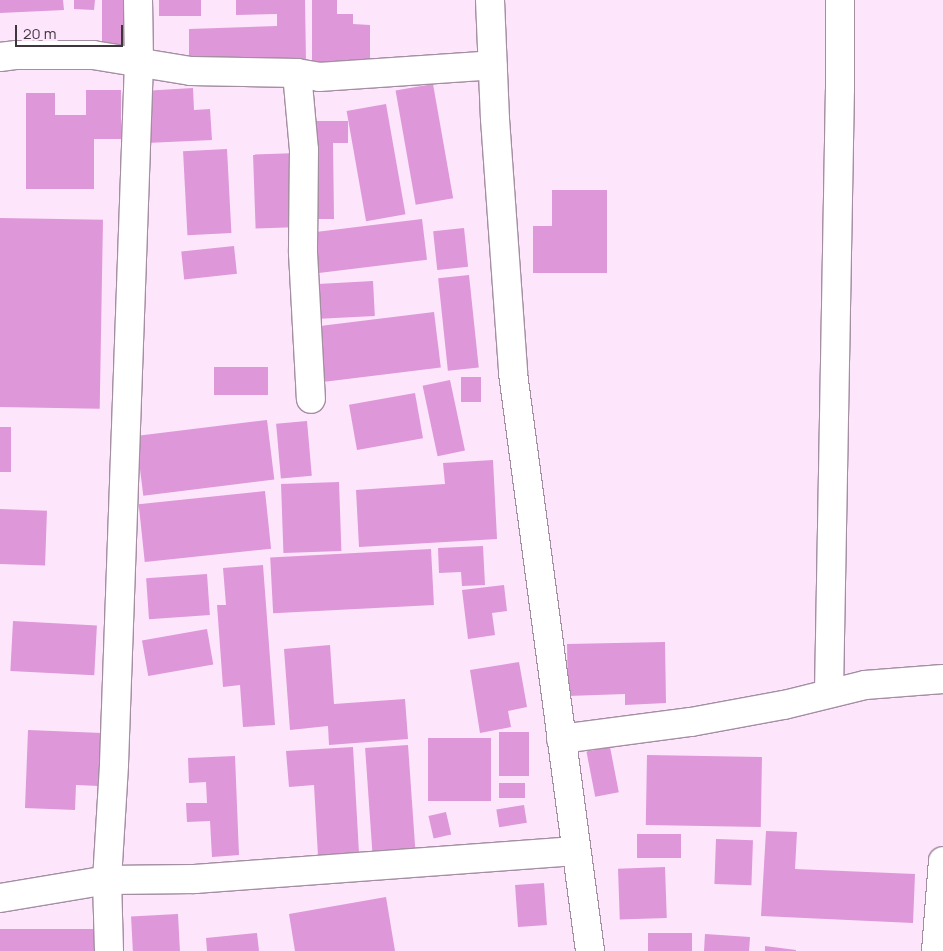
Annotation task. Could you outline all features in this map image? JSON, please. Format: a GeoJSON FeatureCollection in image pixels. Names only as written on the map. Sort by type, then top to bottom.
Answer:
{"type":"FeatureCollection","features":[{"type":"Feature","properties":{"kind":"street"},"geometry":{"type":"LineString","coordinates":[[109,951],[107,880],[114,764],[138,63],[138,0]]}},
{"type":"Feature","properties":{"kind":"street"},"geometry":{"type":"LineString","coordinates":[[490,0],[513,374],[575,851],[590,951]]}},
{"type":"Feature","properties":{"kind":"street"},"geometry":{"type":"LineString","coordinates":[[829,693],[840,0]]}},
{"type":"Feature","properties":{"kind":"street"},"geometry":{"type":"LineString","coordinates":[[0,57],[17,55],[93,55],[191,71],[297,73],[319,77],[493,65]]}},
{"type":"Feature","properties":{"kind":"street"},"geometry":{"type":"LineString","coordinates":[[297,73],[304,150],[303,253],[311,399]]}},
{"type":"Feature","properties":{"kind":"street"},"geometry":{"type":"LineString","coordinates":[[561,740],[692,722],[784,705],[865,685],[943,679]]}},
{"type":"Feature","properties":{"kind":"street"},"geometry":{"type":"LineString","coordinates":[[0,898],[107,880],[195,879],[575,851]]}},
{"type":"Feature","properties":{"kind":"street"},"geometry":{"type":"LineString","coordinates":[[936,951],[943,861]]}},
{"type":"Feature","properties":{"kind":"building"},"geometry":{"type":"Polygon","coordinates":[[[0,0],[63,0],[64,10],[0,13],[0,0]]]}},
{"type":"Feature","properties":{"kind":"building"},"geometry":{"type":"Polygon","coordinates":[[[74,0],[95,0],[94,10],[74,9],[74,0]]]}},
{"type":"Feature","properties":{"kind":"building"},"geometry":{"type":"Polygon","coordinates":[[[102,0],[126,0],[126,47],[102,47],[102,0]]]}},
{"type":"Feature","properties":{"kind":"building"},"geometry":{"type":"Polygon","coordinates":[[[159,0],[201,0],[201,16],[159,16],[159,0]]]}},
{"type":"Feature","properties":{"kind":"building"},"geometry":{"type":"Polygon","coordinates":[[[236,0],[305,0],[306,62],[189,65],[189,29],[277,26],[277,14],[236,15],[236,0]]]}},
{"type":"Feature","properties":{"kind":"building"},"geometry":{"type":"Polygon","coordinates":[[[312,0],[337,0],[337,14],[353,14],[353,24],[370,25],[370,62],[312,62],[312,0]]]}},
{"type":"Feature","properties":{"kind":"building"},"geometry":{"type":"Polygon","coordinates":[[[433,84],[453,198],[416,205],[396,91],[433,84]]]}},
{"type":"Feature","properties":{"kind":"building"},"geometry":{"type":"Polygon","coordinates":[[[193,88],[194,110],[210,109],[212,140],[146,143],[143,91],[193,88]]]}},
{"type":"Feature","properties":{"kind":"building"},"geometry":{"type":"Polygon","coordinates":[[[86,90],[121,90],[121,139],[94,139],[94,189],[26,189],[26,93],[55,93],[55,115],[86,115],[86,90]]]}},
{"type":"Feature","properties":{"kind":"building"},"geometry":{"type":"Polygon","coordinates":[[[386,104],[405,214],[366,221],[347,111],[386,104]]]}},
{"type":"Feature","properties":{"kind":"building"},"geometry":{"type":"Polygon","coordinates":[[[309,121],[348,121],[348,143],[333,143],[334,219],[310,219],[309,121]]]}},
{"type":"Feature","properties":{"kind":"building"},"geometry":{"type":"Polygon","coordinates":[[[227,149],[231,233],[187,235],[183,151],[227,149]]]}},
{"type":"Feature","properties":{"kind":"building"},"geometry":{"type":"Polygon","coordinates":[[[298,153],[301,227],[256,229],[253,155],[298,153]]]}},
{"type":"Feature","properties":{"kind":"building"},"geometry":{"type":"Polygon","coordinates":[[[552,190],[607,190],[607,273],[533,273],[533,226],[552,226],[552,190]]]}},
{"type":"Feature","properties":{"kind":"building"},"geometry":{"type":"Polygon","coordinates":[[[0,218],[103,220],[100,409],[0,407],[0,218]]]}},
{"type":"Feature","properties":{"kind":"building"},"geometry":{"type":"Polygon","coordinates":[[[422,219],[427,260],[319,273],[314,232],[422,219]]]}},
{"type":"Feature","properties":{"kind":"building"},"geometry":{"type":"Polygon","coordinates":[[[464,228],[468,267],[437,270],[433,231],[464,228]]]}},
{"type":"Feature","properties":{"kind":"building"},"geometry":{"type":"Polygon","coordinates":[[[234,246],[237,274],[184,279],[181,252],[234,246]]]}},
{"type":"Feature","properties":{"kind":"building"},"geometry":{"type":"Polygon","coordinates":[[[469,275],[479,367],[448,371],[438,278],[469,275]]]}},
{"type":"Feature","properties":{"kind":"building"},"geometry":{"type":"Polygon","coordinates":[[[373,281],[375,316],[320,319],[318,284],[373,281]]]}},
{"type":"Feature","properties":{"kind":"building"},"geometry":{"type":"Polygon","coordinates":[[[434,312],[441,368],[321,382],[314,327],[434,312]]]}},
{"type":"Feature","properties":{"kind":"building"},"geometry":{"type":"Polygon","coordinates":[[[214,367],[268,367],[268,395],[214,395],[214,367]]]}},
{"type":"Feature","properties":{"kind":"building"},"geometry":{"type":"Polygon","coordinates":[[[461,377],[481,377],[481,402],[461,402],[461,377]]]}},
{"type":"Feature","properties":{"kind":"building"},"geometry":{"type":"Polygon","coordinates":[[[450,380],[465,450],[438,456],[423,386],[450,380]]]}},
{"type":"Feature","properties":{"kind":"building"},"geometry":{"type":"Polygon","coordinates":[[[415,393],[423,438],[357,450],[349,405],[415,393]]]}},
{"type":"Feature","properties":{"kind":"building"},"geometry":{"type":"Polygon","coordinates":[[[267,420],[274,480],[143,496],[136,436],[267,420]]]}},
{"type":"Feature","properties":{"kind":"building"},"geometry":{"type":"Polygon","coordinates":[[[307,421],[312,476],[281,478],[276,424],[307,421]]]}},
{"type":"Feature","properties":{"kind":"building"},"geometry":{"type":"Polygon","coordinates":[[[0,427],[11,427],[11,472],[0,472],[0,427]]]}},
{"type":"Feature","properties":{"kind":"building"},"geometry":{"type":"Polygon","coordinates":[[[493,460],[497,539],[359,547],[356,490],[445,484],[443,463],[493,460]]]}},
{"type":"Feature","properties":{"kind":"building"},"geometry":{"type":"Polygon","coordinates":[[[339,482],[341,551],[283,553],[281,484],[339,482]]]}},
{"type":"Feature","properties":{"kind":"building"},"geometry":{"type":"Polygon","coordinates":[[[265,491],[271,549],[145,562],[139,504],[265,491]]]}},
{"type":"Feature","properties":{"kind":"building"},"geometry":{"type":"Polygon","coordinates":[[[0,509],[47,511],[45,566],[0,564],[0,509]]]}},
{"type":"Feature","properties":{"kind":"building"},"geometry":{"type":"Polygon","coordinates":[[[483,546],[485,585],[462,586],[461,572],[439,573],[438,548],[483,546]]]}},
{"type":"Feature","properties":{"kind":"building"},"geometry":{"type":"Polygon","coordinates":[[[431,549],[434,605],[273,613],[270,557],[431,549]]]}},
{"type":"Feature","properties":{"kind":"building"},"geometry":{"type":"Polygon","coordinates":[[[263,565],[275,725],[243,727],[240,685],[223,687],[217,605],[226,605],[223,568],[263,565]]]}},
{"type":"Feature","properties":{"kind":"building"},"geometry":{"type":"Polygon","coordinates":[[[207,574],[210,615],[149,619],[146,578],[207,574]]]}},
{"type":"Feature","properties":{"kind":"building"},"geometry":{"type":"Polygon","coordinates":[[[504,585],[507,611],[492,613],[495,635],[468,639],[462,590],[504,585]]]}},
{"type":"Feature","properties":{"kind":"building"},"geometry":{"type":"Polygon","coordinates":[[[13,621],[97,625],[94,675],[10,671],[13,621]]]}},
{"type":"Feature","properties":{"kind":"building"},"geometry":{"type":"Polygon","coordinates":[[[207,629],[213,664],[148,676],[142,640],[207,629]]]}},
{"type":"Feature","properties":{"kind":"building"},"geometry":{"type":"Polygon","coordinates":[[[665,642],[666,703],[625,705],[625,694],[568,696],[567,644],[665,642]]]}},
{"type":"Feature","properties":{"kind":"building"},"geometry":{"type":"Polygon","coordinates":[[[330,645],[334,704],[405,699],[408,739],[329,745],[328,726],[290,730],[284,649],[330,645]]]}},
{"type":"Feature","properties":{"kind":"building"},"geometry":{"type":"Polygon","coordinates":[[[519,662],[527,707],[508,711],[511,727],[480,733],[470,670],[519,662]]]}},
{"type":"Feature","properties":{"kind":"building"},"geometry":{"type":"Polygon","coordinates":[[[28,730],[102,733],[99,786],[76,785],[75,810],[25,808],[28,730]]]}},
{"type":"Feature","properties":{"kind":"building"},"geometry":{"type":"Polygon","coordinates":[[[499,732],[529,732],[529,776],[499,776],[499,732]]]}},
{"type":"Feature","properties":{"kind":"building"},"geometry":{"type":"Polygon","coordinates":[[[428,738],[491,738],[491,801],[428,801],[428,738]]]}},
{"type":"Feature","properties":{"kind":"building"},"geometry":{"type":"Polygon","coordinates":[[[408,745],[416,853],[373,856],[365,748],[408,745]]]}},
{"type":"Feature","properties":{"kind":"building"},"geometry":{"type":"Polygon","coordinates":[[[353,747],[359,853],[318,856],[314,785],[289,787],[286,751],[353,747]]]}},
{"type":"Feature","properties":{"kind":"building"},"geometry":{"type":"Polygon","coordinates":[[[610,747],[619,792],[595,797],[586,752],[610,747]]]}},
{"type":"Feature","properties":{"kind":"building"},"geometry":{"type":"Polygon","coordinates":[[[647,755],[762,757],[761,827],[646,825],[647,755]]]}},
{"type":"Feature","properties":{"kind":"building"},"geometry":{"type":"Polygon","coordinates":[[[235,756],[239,855],[212,857],[210,821],[187,822],[186,803],[207,803],[206,782],[189,783],[188,758],[235,756]]]}},
{"type":"Feature","properties":{"kind":"building"},"geometry":{"type":"Polygon","coordinates":[[[499,783],[525,783],[525,798],[499,798],[499,783]]]}},
{"type":"Feature","properties":{"kind":"building"},"geometry":{"type":"Polygon","coordinates":[[[524,805],[527,823],[499,827],[496,809],[524,805]]]}},
{"type":"Feature","properties":{"kind":"building"},"geometry":{"type":"Polygon","coordinates":[[[446,812],[451,834],[434,838],[428,816],[446,812]]]}},
{"type":"Feature","properties":{"kind":"building"},"geometry":{"type":"Polygon","coordinates":[[[766,831],[797,832],[795,869],[915,874],[913,923],[761,916],[766,831]]]}},
{"type":"Feature","properties":{"kind":"building"},"geometry":{"type":"Polygon","coordinates":[[[637,834],[681,834],[681,858],[637,858],[637,834]]]}},
{"type":"Feature","properties":{"kind":"building"},"geometry":{"type":"Polygon","coordinates":[[[716,839],[753,840],[751,885],[714,884],[716,839]]]}},
{"type":"Feature","properties":{"kind":"building"},"geometry":{"type":"Polygon","coordinates":[[[665,867],[667,918],[620,920],[618,869],[665,867]]]}},
{"type":"Feature","properties":{"kind":"building"},"geometry":{"type":"Polygon","coordinates":[[[544,883],[547,925],[518,927],[515,885],[544,883]]]}},
{"type":"Feature","properties":{"kind":"building"},"geometry":{"type":"Polygon","coordinates":[[[386,897],[395,951],[295,951],[289,914],[386,897]]]}},
{"type":"Feature","properties":{"kind":"building"},"geometry":{"type":"Polygon","coordinates":[[[178,914],[180,951],[133,951],[131,916],[178,914]]]}},
{"type":"Feature","properties":{"kind":"building"},"geometry":{"type":"Polygon","coordinates":[[[0,929],[96,929],[96,951],[0,951],[0,929]]]}},
{"type":"Feature","properties":{"kind":"building"},"geometry":{"type":"Polygon","coordinates":[[[257,933],[259,951],[207,951],[206,938],[257,933]]]}},
{"type":"Feature","properties":{"kind":"building"},"geometry":{"type":"Polygon","coordinates":[[[648,933],[692,933],[692,951],[648,951],[648,933]]]}},
{"type":"Feature","properties":{"kind":"building"},"geometry":{"type":"Polygon","coordinates":[[[705,934],[750,937],[749,951],[704,951],[705,934]]]}},
{"type":"Feature","properties":{"kind":"building"},"geometry":{"type":"Polygon","coordinates":[[[765,946],[796,950],[796,951],[765,951],[765,946]]]}}]}
